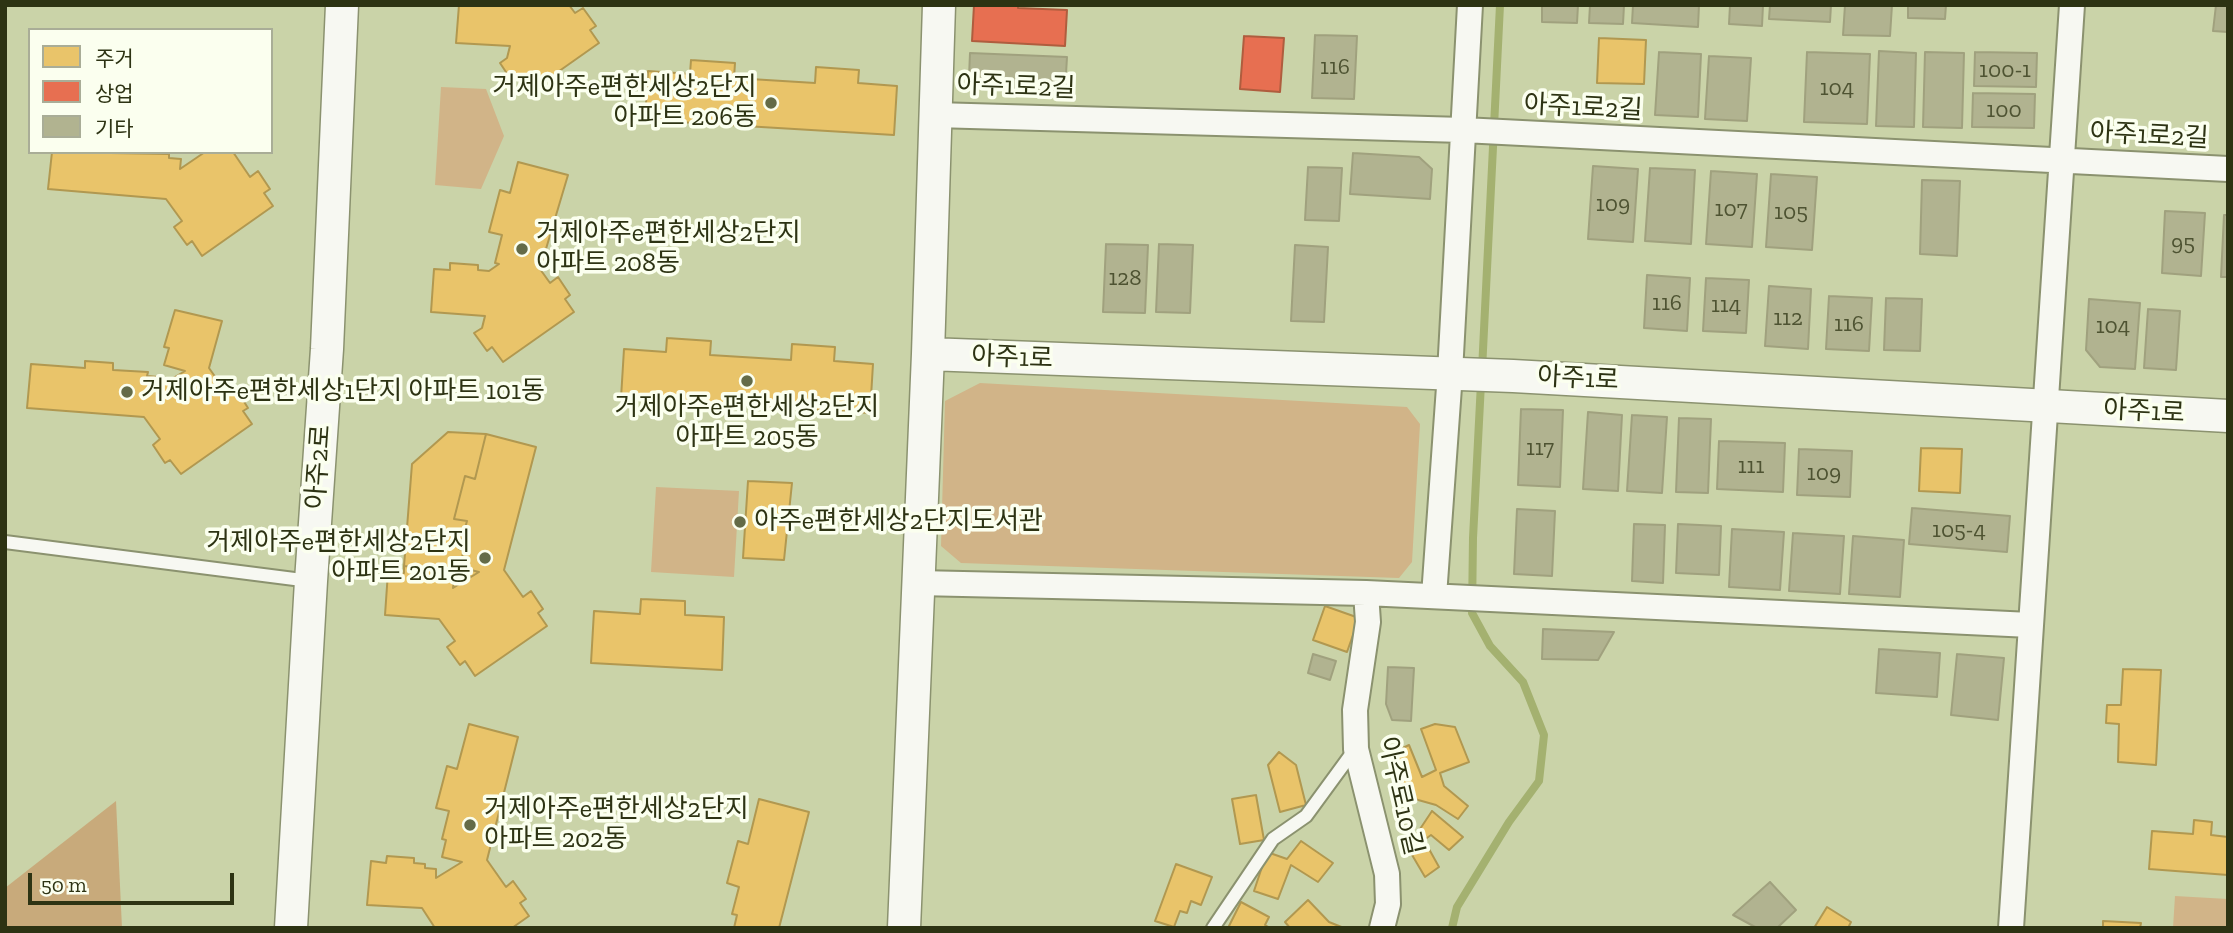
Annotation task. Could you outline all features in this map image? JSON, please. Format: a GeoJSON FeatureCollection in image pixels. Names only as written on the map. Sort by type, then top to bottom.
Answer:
{"type":"FeatureCollection","features":[{"type":"Feature","properties":{"kind":"street","name":"아주2로"},"geometry":{"type":"LineString","coordinates":[[291,928],[327,349],[342,5]]}},
{"type":"Feature","properties":{"kind":"street"},"geometry":{"type":"LineString","coordinates":[[904,928],[928,355],[939,5]]}},
{"type":"Feature","properties":{"kind":"street"},"geometry":{"type":"LineString","coordinates":[[1434,596],[1450,373],[1470,5]]}},
{"type":"Feature","properties":{"kind":"street"},"geometry":{"type":"LineString","coordinates":[[2011,928],[2072,5]]}},
{"type":"Feature","properties":{"kind":"street","name":"아주1로2길"},"geometry":{"type":"LineString","coordinates":[[935,115],[1463,130],[2228,169]]}},
{"type":"Feature","properties":{"kind":"street","name":"아주1로"},"geometry":{"type":"LineString","coordinates":[[928,355],[1450,373],[2228,416]]}},
{"type":"Feature","properties":{"kind":"street"},"geometry":{"type":"LineString","coordinates":[[918,583],[1366,593],[2030,625]]}},
{"type":"Feature","properties":{"kind":"street","name":"아주로10길"},"geometry":{"type":"LineString","coordinates":[[1366,593],[1367,622],[1355,710],[1356,749],[1387,874],[1388,904],[1382,928]]}},
{"type":"Feature","properties":{"kind":"lane"},"geometry":{"type":"LineString","coordinates":[[5,542],[311,581]]}},
{"type":"Feature","properties":{"kind":"lane"},"geometry":{"type":"LineString","coordinates":[[1213,928],[1273,839],[1306,816],[1356,749]]}},
{"type":"Feature","properties":{"kind":"shaded area"},"geometry":{"type":"Polygon","coordinates":[[[441,87],[486,89],[504,136],[481,189],[435,185],[441,87]]]}},
{"type":"Feature","properties":{"kind":"shaded area"},"geometry":{"type":"Polygon","coordinates":[[[980,383],[1407,407],[1420,424],[1412,562],[1399,578],[961,563],[941,546],[945,401],[980,383]]]}},
{"type":"Feature","properties":{"kind":"shaded area"},"geometry":{"type":"Polygon","coordinates":[[[656,487],[739,491],[734,577],[651,572],[656,487]]]}},
{"type":"Feature","properties":{"kind":"shaded area"},"geometry":{"type":"Polygon","coordinates":[[[116,801],[122,928],[5,928],[5,888],[116,801]]]}},
{"type":"Feature","properties":{"kind":"shaded area"},"geometry":{"type":"Polygon","coordinates":[[[2175,896],[2228,899],[2228,928],[2173,928],[2175,896]]]}},
{"type":"Feature","properties":{"kind":"building: 주거"},"geometry":{"type":"Polygon","coordinates":[[[459,5],[569,5],[575,13],[583,8],[596,26],[590,30],[599,43],[528,93],[518,78],[512,81],[500,63],[507,58],[510,46],[456,43],[459,5]]]}},
{"type":"Feature","properties":{"kind":"building: 주거"},"geometry":{"type":"Polygon","coordinates":[[[1599,38],[1646,40],[1644,84],[1597,83],[1599,38]]]}},
{"type":"Feature","properties":{"kind":"building: 주거","name":"거제아주e편한세상2단지 아파트 206동"},"geometry":{"type":"Polygon","coordinates":[[[691,60],[735,63],[734,78],[815,83],[816,67],[859,70],[858,83],[897,86],[894,135],[645,120],[648,71],[690,74],[691,60]]]}},
{"type":"Feature","properties":{"kind":"building: 주거"},"geometry":{"type":"Polygon","coordinates":[[[52,154],[169,154],[169,158],[181,159],[180,169],[202,154],[234,154],[250,177],[258,171],[270,189],[264,193],[273,206],[202,256],[192,241],[187,245],[174,227],[182,221],[166,199],[48,189],[52,154]]]}},
{"type":"Feature","properties":{"kind":"building: 주거","name":"거제아주e편한세상2단지 아파트 208동"},"geometry":{"type":"Polygon","coordinates":[[[518,162],[568,175],[540,269],[550,283],[558,277],[570,295],[565,299],[574,312],[503,362],[492,347],[487,351],[474,333],[482,328],[485,316],[431,312],[434,269],[450,270],[450,263],[478,265],[478,270],[489,271],[499,264],[495,263],[502,235],[489,232],[500,190],[510,193],[518,162]]]}},
{"type":"Feature","properties":{"kind":"building: 주거","name":"거제아주e편한세상1단지 아파트 101동"},"geometry":{"type":"Polygon","coordinates":[[[175,310],[222,321],[209,368],[228,395],[236,389],[248,408],[243,411],[252,424],[181,474],[170,460],[165,463],[153,445],[160,439],[144,417],[27,408],[31,364],[85,368],[85,361],[113,363],[113,370],[148,372],[147,376],[159,377],[158,387],[185,371],[164,365],[169,348],[164,347],[175,310]]]}},
{"type":"Feature","properties":{"kind":"building: 주거","name":"거제아주e편한세상2단지 아파트 205동"},"geometry":{"type":"Polygon","coordinates":[[[667,338],[711,341],[710,355],[791,360],[792,344],[835,347],[834,361],[873,364],[870,413],[621,398],[624,349],[666,352],[667,338]]]}},
{"type":"Feature","properties":{"kind":"building: 주거"},"geometry":{"type":"Polygon","coordinates":[[[448,432],[486,434],[475,479],[465,476],[454,519],[467,521],[459,549],[464,550],[459,567],[479,572],[453,588],[454,579],[431,573],[432,568],[404,566],[412,464],[448,432]]]}},
{"type":"Feature","properties":{"kind":"building: 주거","name":"거제아주e편한세상2단지 아파트 201동"},"geometry":{"type":"Polygon","coordinates":[[[486,434],[536,447],[504,570],[523,597],[531,591],[543,609],[538,613],[547,626],[475,676],[465,661],[460,665],[447,647],[455,641],[439,619],[385,615],[388,572],[404,573],[404,566],[432,568],[431,573],[454,579],[453,588],[479,572],[459,567],[464,550],[459,549],[467,521],[454,519],[465,476],[475,479],[486,434]]]}},
{"type":"Feature","properties":{"kind":"building: 주거"},"geometry":{"type":"Polygon","coordinates":[[[1921,448],[1962,449],[1960,493],[1919,491],[1921,448]]]}},
{"type":"Feature","properties":{"kind":"building: 주거"},"geometry":{"type":"Polygon","coordinates":[[[748,481],[792,483],[784,560],[743,558],[748,481]]]}},
{"type":"Feature","properties":{"kind":"building: 주거"},"geometry":{"type":"Polygon","coordinates":[[[641,599],[685,601],[685,615],[724,617],[722,670],[591,663],[594,611],[640,614],[641,599]]]}},
{"type":"Feature","properties":{"kind":"building: 주거"},"geometry":{"type":"Polygon","coordinates":[[[1325,606],[1359,618],[1347,652],[1313,640],[1325,606]]]}},
{"type":"Feature","properties":{"kind":"building: 주거"},"geometry":{"type":"Polygon","coordinates":[[[2123,669],[2161,670],[2156,765],[2118,762],[2119,724],[2106,723],[2107,705],[2121,705],[2123,669]]]}},
{"type":"Feature","properties":{"kind":"building: 주거","name":"거제아주e편한세상2단지 아파트 202동"},"geometry":{"type":"Polygon","coordinates":[[[469,724],[518,737],[487,860],[506,887],[513,881],[526,899],[520,903],[529,916],[512,928],[435,928],[422,908],[367,905],[371,861],[386,863],[387,856],[414,858],[414,863],[436,869],[436,878],[462,862],[442,857],[446,840],[442,839],[449,811],[436,808],[447,766],[457,769],[469,724]]]}},
{"type":"Feature","properties":{"kind":"building: 주거"},"geometry":{"type":"Polygon","coordinates":[[[1435,724],[1455,727],[1469,762],[1440,773],[1444,786],[1468,806],[1458,819],[1436,805],[1404,796],[1388,755],[1409,745],[1422,777],[1436,770],[1421,729],[1435,724]]]}},
{"type":"Feature","properties":{"kind":"building: 주거"},"geometry":{"type":"Polygon","coordinates":[[[1279,752],[1296,765],[1306,805],[1280,812],[1268,765],[1279,752]]]}},
{"type":"Feature","properties":{"kind":"building: 주거"},"geometry":{"type":"Polygon","coordinates":[[[1256,795],[1264,840],[1240,844],[1232,799],[1256,795]]]}},
{"type":"Feature","properties":{"kind":"building: 주거"},"geometry":{"type":"Polygon","coordinates":[[[759,799],[809,812],[779,928],[734,928],[737,915],[732,914],[739,887],[727,883],[738,841],[748,844],[759,799]]]}},
{"type":"Feature","properties":{"kind":"building: 주거"},"geometry":{"type":"Polygon","coordinates":[[[1432,811],[1463,837],[1449,850],[1431,835],[1424,840],[1439,867],[1425,877],[1405,843],[1418,832],[1432,811]]]}},
{"type":"Feature","properties":{"kind":"building: 주거"},"geometry":{"type":"Polygon","coordinates":[[[2194,820],[2212,822],[2211,835],[2228,837],[2228,875],[2149,869],[2152,831],[2193,834],[2194,820]]]}},
{"type":"Feature","properties":{"kind":"building: 주거"},"geometry":{"type":"Polygon","coordinates":[[[1301,841],[1333,863],[1318,882],[1291,865],[1278,899],[1254,891],[1267,852],[1287,859],[1301,841]]]}},
{"type":"Feature","properties":{"kind":"building: 주거"},"geometry":{"type":"Polygon","coordinates":[[[1176,864],[1212,877],[1201,905],[1191,901],[1187,913],[1180,911],[1174,927],[1155,921],[1176,864]]]}},
{"type":"Feature","properties":{"kind":"building: 주거"},"geometry":{"type":"Polygon","coordinates":[[[1308,900],[1329,922],[1344,928],[1290,928],[1285,922],[1308,900]]]}},
{"type":"Feature","properties":{"kind":"building: 주거"},"geometry":{"type":"Polygon","coordinates":[[[1241,902],[1269,917],[1265,925],[1270,928],[1228,928],[1241,902]]]}},
{"type":"Feature","properties":{"kind":"building: 주거"},"geometry":{"type":"Polygon","coordinates":[[[1827,907],[1851,922],[1848,928],[1814,928],[1827,907]]]}},
{"type":"Feature","properties":{"kind":"building: 주거"},"geometry":{"type":"Polygon","coordinates":[[[2103,921],[2141,923],[2140,928],[2103,928],[2103,921]]]}},
{"type":"Feature","properties":{"kind":"building: 상업"},"geometry":{"type":"Polygon","coordinates":[[[974,5],[1018,5],[1018,8],[1067,10],[1065,46],[972,41],[974,5]]]}},
{"type":"Feature","properties":{"kind":"building: 상업"},"geometry":{"type":"Polygon","coordinates":[[[1244,36],[1284,38],[1280,92],[1240,89],[1244,36]]]}},
{"type":"Feature","properties":{"kind":"building: 기타"},"geometry":{"type":"Polygon","coordinates":[[[1542,5],[1578,5],[1577,23],[1542,22],[1542,5]]]}},
{"type":"Feature","properties":{"kind":"building: 기타"},"geometry":{"type":"Polygon","coordinates":[[[1590,5],[1624,5],[1623,24],[1589,23],[1590,5]]]}},
{"type":"Feature","properties":{"kind":"building: 기타"},"geometry":{"type":"Polygon","coordinates":[[[1633,5],[1699,5],[1698,27],[1632,23],[1633,5]]]}},
{"type":"Feature","properties":{"kind":"building: 기타"},"geometry":{"type":"Polygon","coordinates":[[[1730,5],[1763,5],[1762,26],[1729,24],[1730,5]]]}},
{"type":"Feature","properties":{"kind":"building: 기타"},"geometry":{"type":"Polygon","coordinates":[[[1770,5],[1831,5],[1830,22],[1769,19],[1770,5]]]}},
{"type":"Feature","properties":{"kind":"building: 기타"},"geometry":{"type":"Polygon","coordinates":[[[1845,5],[1892,5],[1890,36],[1843,35],[1845,5]]]}},
{"type":"Feature","properties":{"kind":"building: 기타"},"geometry":{"type":"Polygon","coordinates":[[[1908,5],[1946,5],[1945,19],[1908,18],[1908,5]]]}},
{"type":"Feature","properties":{"kind":"building: 기타"},"geometry":{"type":"Polygon","coordinates":[[[2216,5],[2228,5],[2228,32],[2213,31],[2216,5]]]}},
{"type":"Feature","properties":{"kind":"building: 기타"},"geometry":{"type":"Polygon","coordinates":[[[1315,35],[1357,36],[1354,99],[1312,98],[1315,35]]]}},
{"type":"Feature","properties":{"kind":"building: 기타"},"geometry":{"type":"Polygon","coordinates":[[[1879,51],[1916,53],[1914,127],[1876,126],[1879,51]]]}},
{"type":"Feature","properties":{"kind":"building: 기타"},"geometry":{"type":"Polygon","coordinates":[[[1659,52],[1701,54],[1698,117],[1655,115],[1659,52]]]}},
{"type":"Feature","properties":{"kind":"building: 기타"},"geometry":{"type":"Polygon","coordinates":[[[1807,52],[1870,54],[1867,124],[1804,122],[1807,52]]]}},
{"type":"Feature","properties":{"kind":"building: 기타"},"geometry":{"type":"Polygon","coordinates":[[[1925,52],[1964,53],[1962,128],[1923,127],[1925,52]]]}},
{"type":"Feature","properties":{"kind":"building: 기타"},"geometry":{"type":"Polygon","coordinates":[[[1975,52],[2037,53],[2036,87],[1974,86],[1975,52]]]}},
{"type":"Feature","properties":{"kind":"building: 기타"},"geometry":{"type":"Polygon","coordinates":[[[970,53],[1067,57],[1065,91],[979,88],[969,77],[970,53]]]}},
{"type":"Feature","properties":{"kind":"building: 기타"},"geometry":{"type":"Polygon","coordinates":[[[1709,56],[1751,58],[1747,121],[1705,119],[1709,56]]]}},
{"type":"Feature","properties":{"kind":"building: 기타"},"geometry":{"type":"Polygon","coordinates":[[[1973,93],[2035,94],[2034,128],[1972,127],[1973,93]]]}},
{"type":"Feature","properties":{"kind":"building: 기타"},"geometry":{"type":"Polygon","coordinates":[[[1353,153],[1419,157],[1432,169],[1430,199],[1350,194],[1353,153]]]}},
{"type":"Feature","properties":{"kind":"building: 기타"},"geometry":{"type":"Polygon","coordinates":[[[1593,166],[1638,169],[1633,242],[1588,239],[1593,166]]]}},
{"type":"Feature","properties":{"kind":"building: 기타"},"geometry":{"type":"Polygon","coordinates":[[[1308,167],[1342,168],[1339,221],[1305,220],[1308,167]]]}},
{"type":"Feature","properties":{"kind":"building: 기타"},"geometry":{"type":"Polygon","coordinates":[[[1650,168],[1695,170],[1691,244],[1645,241],[1650,168]]]}},
{"type":"Feature","properties":{"kind":"building: 기타"},"geometry":{"type":"Polygon","coordinates":[[[1711,171],[1757,174],[1752,247],[1706,244],[1711,171]]]}},
{"type":"Feature","properties":{"kind":"building: 기타"},"geometry":{"type":"Polygon","coordinates":[[[1771,174],[1817,177],[1812,250],[1766,247],[1771,174]]]}},
{"type":"Feature","properties":{"kind":"building: 기타"},"geometry":{"type":"Polygon","coordinates":[[[1922,180],[1960,181],[1957,256],[1920,254],[1922,180]]]}},
{"type":"Feature","properties":{"kind":"building: 기타"},"geometry":{"type":"Polygon","coordinates":[[[2165,211],[2205,213],[2201,276],[2162,273],[2165,211]]]}},
{"type":"Feature","properties":{"kind":"building: 기타"},"geometry":{"type":"Polygon","coordinates":[[[2224,215],[2228,215],[2228,277],[2221,277],[2224,215]]]}},
{"type":"Feature","properties":{"kind":"building: 기타"},"geometry":{"type":"Polygon","coordinates":[[[1106,244],[1148,245],[1145,313],[1103,312],[1106,244]]]}},
{"type":"Feature","properties":{"kind":"building: 기타"},"geometry":{"type":"Polygon","coordinates":[[[1159,244],[1193,245],[1190,313],[1156,312],[1159,244]]]}},
{"type":"Feature","properties":{"kind":"building: 기타"},"geometry":{"type":"Polygon","coordinates":[[[1295,245],[1328,247],[1324,322],[1291,321],[1295,245]]]}},
{"type":"Feature","properties":{"kind":"building: 기타"},"geometry":{"type":"Polygon","coordinates":[[[1647,275],[1690,278],[1687,331],[1644,328],[1647,275]]]}},
{"type":"Feature","properties":{"kind":"building: 기타"},"geometry":{"type":"Polygon","coordinates":[[[1706,278],[1749,280],[1746,333],[1703,331],[1706,278]]]}},
{"type":"Feature","properties":{"kind":"building: 기타"},"geometry":{"type":"Polygon","coordinates":[[[1769,286],[1811,289],[1808,349],[1765,346],[1769,286]]]}},
{"type":"Feature","properties":{"kind":"building: 기타"},"geometry":{"type":"Polygon","coordinates":[[[1829,296],[1872,298],[1869,351],[1826,349],[1829,296]]]}},
{"type":"Feature","properties":{"kind":"building: 기타"},"geometry":{"type":"Polygon","coordinates":[[[1886,298],[1922,299],[1920,351],[1884,350],[1886,298]]]}},
{"type":"Feature","properties":{"kind":"building: 기타"},"geometry":{"type":"Polygon","coordinates":[[[2089,299],[2140,303],[2135,369],[2100,367],[2086,350],[2089,299]]]}},
{"type":"Feature","properties":{"kind":"building: 기타"},"geometry":{"type":"Polygon","coordinates":[[[2148,309],[2180,311],[2176,370],[2144,368],[2148,309]]]}},
{"type":"Feature","properties":{"kind":"building: 기타"},"geometry":{"type":"Polygon","coordinates":[[[1521,409],[1563,410],[1560,487],[1518,485],[1521,409]]]}},
{"type":"Feature","properties":{"kind":"building: 기타"},"geometry":{"type":"Polygon","coordinates":[[[1588,412],[1622,415],[1618,491],[1583,489],[1588,412]]]}},
{"type":"Feature","properties":{"kind":"building: 기타"},"geometry":{"type":"Polygon","coordinates":[[[1632,415],[1667,417],[1662,493],[1627,491],[1632,415]]]}},
{"type":"Feature","properties":{"kind":"building: 기타"},"geometry":{"type":"Polygon","coordinates":[[[1679,418],[1711,419],[1708,493],[1676,492],[1679,418]]]}},
{"type":"Feature","properties":{"kind":"building: 기타"},"geometry":{"type":"Polygon","coordinates":[[[1719,441],[1785,443],[1783,492],[1717,489],[1719,441]]]}},
{"type":"Feature","properties":{"kind":"building: 기타"},"geometry":{"type":"Polygon","coordinates":[[[1799,449],[1852,451],[1850,497],[1797,495],[1799,449]]]}},
{"type":"Feature","properties":{"kind":"building: 기타"},"geometry":{"type":"Polygon","coordinates":[[[1912,508],[2010,516],[2007,552],[1909,544],[1912,508]]]}},
{"type":"Feature","properties":{"kind":"building: 기타"},"geometry":{"type":"Polygon","coordinates":[[[1517,509],[1555,511],[1552,576],[1514,574],[1517,509]]]}},
{"type":"Feature","properties":{"kind":"building: 기타"},"geometry":{"type":"Polygon","coordinates":[[[1634,524],[1665,525],[1663,583],[1632,581],[1634,524]]]}},
{"type":"Feature","properties":{"kind":"building: 기타"},"geometry":{"type":"Polygon","coordinates":[[[1678,524],[1721,526],[1719,575],[1676,573],[1678,524]]]}},
{"type":"Feature","properties":{"kind":"building: 기타"},"geometry":{"type":"Polygon","coordinates":[[[1732,529],[1784,532],[1780,590],[1729,587],[1732,529]]]}},
{"type":"Feature","properties":{"kind":"building: 기타"},"geometry":{"type":"Polygon","coordinates":[[[1793,533],[1844,536],[1840,594],[1789,591],[1793,533]]]}},
{"type":"Feature","properties":{"kind":"building: 기타"},"geometry":{"type":"Polygon","coordinates":[[[1853,536],[1904,540],[1900,597],[1849,594],[1853,536]]]}},
{"type":"Feature","properties":{"kind":"building: 기타"},"geometry":{"type":"Polygon","coordinates":[[[1543,629],[1614,632],[1598,660],[1542,659],[1543,629]]]}},
{"type":"Feature","properties":{"kind":"building: 기타"},"geometry":{"type":"Polygon","coordinates":[[[1879,649],[1940,653],[1937,697],[1876,693],[1879,649]]]}},
{"type":"Feature","properties":{"kind":"building: 기타"},"geometry":{"type":"Polygon","coordinates":[[[1313,654],[1336,661],[1330,680],[1308,673],[1313,654]]]}},
{"type":"Feature","properties":{"kind":"building: 기타"},"geometry":{"type":"Polygon","coordinates":[[[1957,654],[2004,658],[1998,720],[1951,715],[1957,654]]]}},
{"type":"Feature","properties":{"kind":"building: 기타"},"geometry":{"type":"Polygon","coordinates":[[[1388,667],[1414,668],[1411,721],[1392,720],[1386,704],[1388,667]]]}},
{"type":"Feature","properties":{"kind":"building: 기타"},"geometry":{"type":"Polygon","coordinates":[[[1770,882],[1796,910],[1777,928],[1757,928],[1733,915],[1770,882]]]}},
{"type":"Feature","properties":{"kind":"waterway"},"geometry":{"type":"LineString","coordinates":[[1482,370],[1500,5]]}},
{"type":"Feature","properties":{"kind":"waterway"},"geometry":{"type":"LineString","coordinates":[[1452,928],[1457,907],[1509,822],[1539,781],[1544,735],[1523,682],[1490,646],[1472,613],[1481,383]]}},
{"type":"Feature","properties":{"kind":"place","name":"거제아주e편한세상2단지 아파트 206동"},"geometry":{"type":"Point","coordinates":[771,103]}},
{"type":"Feature","properties":{"kind":"place","name":"거제아주e편한세상2단지 아파트 208동"},"geometry":{"type":"Point","coordinates":[522,249]}},
{"type":"Feature","properties":{"kind":"place","name":"거제아주e편한세상2단지 아파트 205동"},"geometry":{"type":"Point","coordinates":[747,381]}},
{"type":"Feature","properties":{"kind":"place","name":"거제아주e편한세상1단지 아파트 101동"},"geometry":{"type":"Point","coordinates":[127,392]}},
{"type":"Feature","properties":{"kind":"place","name":"아주e편한세상2단지도서관"},"geometry":{"type":"Point","coordinates":[740,522]}},
{"type":"Feature","properties":{"kind":"place","name":"거제아주e편한세상2단지 아파트 201동"},"geometry":{"type":"Point","coordinates":[485,558]}},
{"type":"Feature","properties":{"kind":"place","name":"거제아주e편한세상2단지 아파트 202동"},"geometry":{"type":"Point","coordinates":[470,825]}}]}
